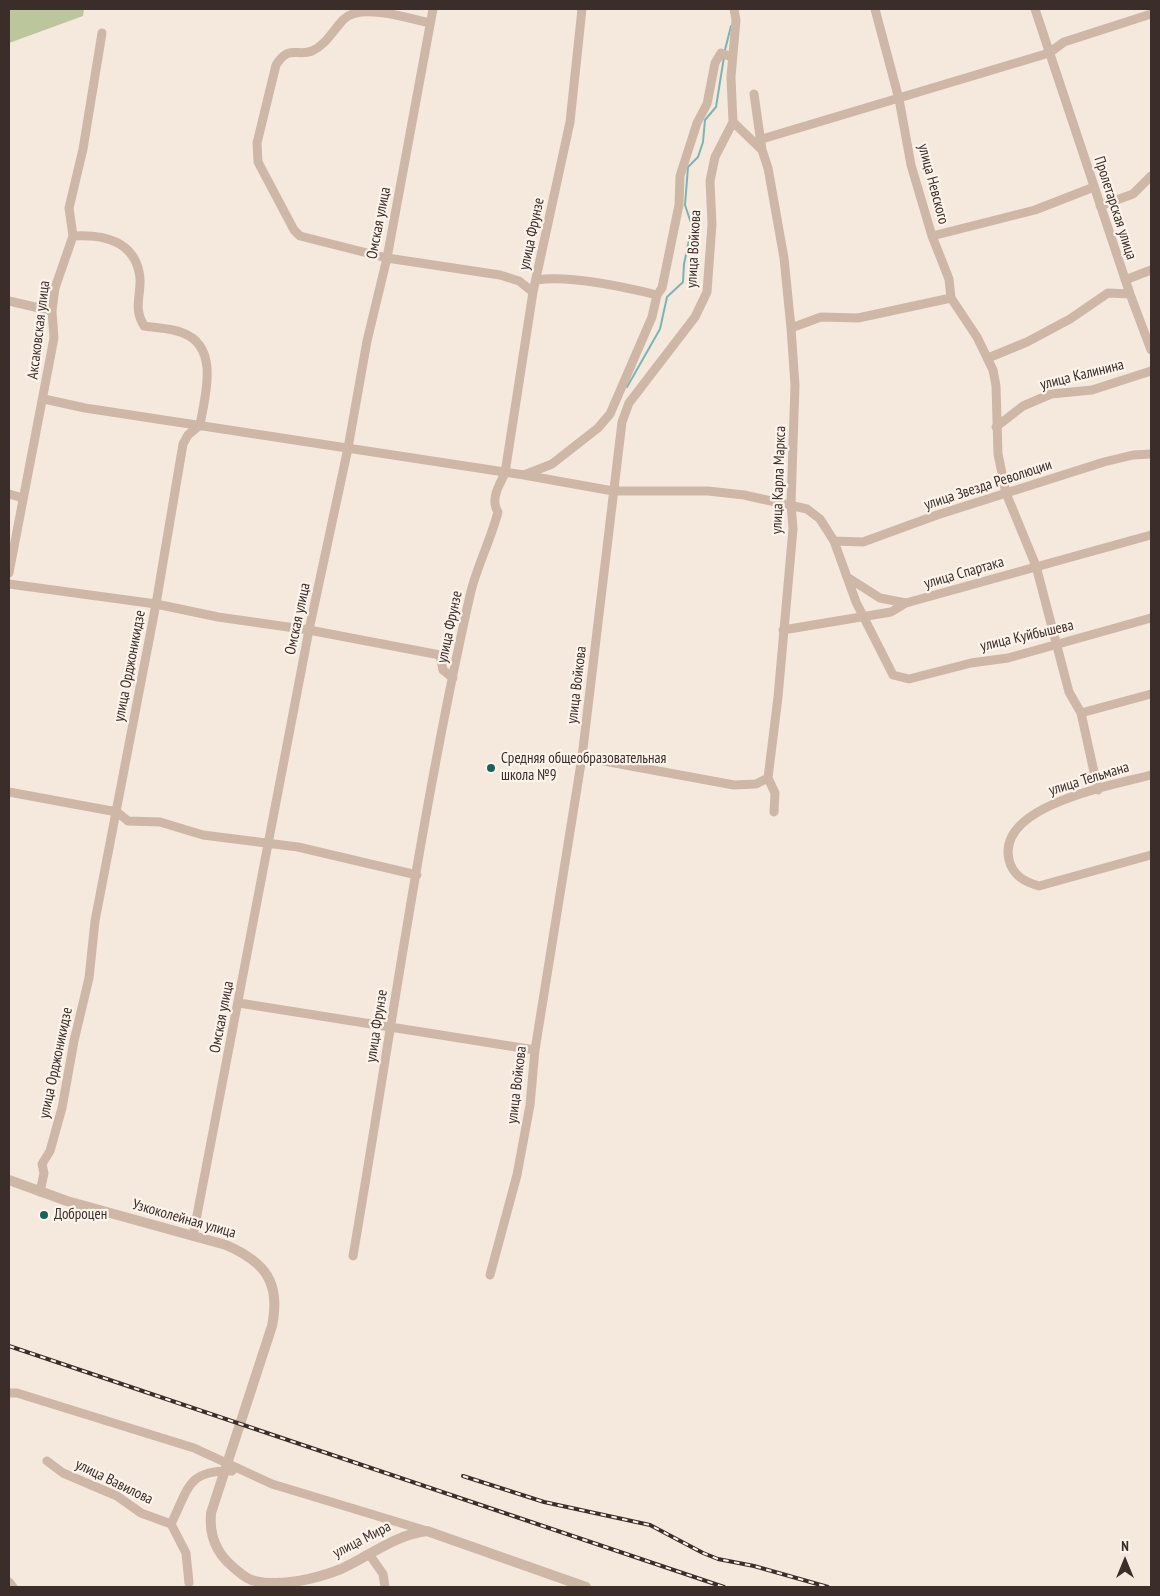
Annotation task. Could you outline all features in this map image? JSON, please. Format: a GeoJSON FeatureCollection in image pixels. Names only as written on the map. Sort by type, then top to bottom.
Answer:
{"type":"FeatureCollection","features":[{"type":"Feature","properties":{"kind":"street","name":"Омская улица"},"geometry":{"type":"LineString","coordinates":[[193,1236],[310,630],[348,448],[367,341],[387,258],[433,9]]}},
{"type":"Feature","properties":{"kind":"street","name":"улица Фрунзе"},"geometry":{"type":"LineString","coordinates":[[353,1256],[392,1029],[407,922],[453,678],[472,588],[498,512],[494,505],[494,498],[505,473],[534,292],[570,122],[582,9]]}},
{"type":"Feature","properties":{"kind":"street"},"geometry":{"type":"LineString","coordinates":[[733,122],[727,55],[736,20],[734,9]]}},
{"type":"Feature","properties":{"kind":"street","name":"улица Невского"},"geometry":{"type":"LineString","coordinates":[[874,9],[898,99],[912,165],[932,236],[949,280],[951,298],[988,358],[996,386],[998,454],[1006,493],[1036,566],[1055,645],[1069,692],[1081,713],[1098,790]]}},
{"type":"Feature","properties":{"kind":"street","name":"Пролетарская улица"},"geometry":{"type":"LineString","coordinates":[[1035,9],[1125,280],[1151,350]]}},
{"type":"Feature","properties":{"kind":"street"},"geometry":{"type":"LineString","coordinates":[[429,23],[391,15],[356,12],[345,18],[324,44],[310,52],[295,51],[281,57],[276,65],[257,144],[258,162],[294,230],[300,236],[387,258],[500,275],[519,281],[534,292]]}},
{"type":"Feature","properties":{"kind":"street"},"geometry":{"type":"LineString","coordinates":[[762,139],[1049,53],[1064,42],[1151,14]]}},
{"type":"Feature","properties":{"kind":"street","name":"Аксаковская улица"},"geometry":{"type":"LineString","coordinates":[[9,574],[44,399],[54,338],[52,311],[55,288],[73,236],[69,208],[83,149],[102,33]]}},
{"type":"Feature","properties":{"kind":"street","name":"улица Войкова"},"geometry":{"type":"LineString","coordinates":[[524,475],[552,464],[598,428],[610,414],[652,317],[657,295],[662,288],[672,245],[680,176],[697,123],[707,104],[715,63],[727,55]]}},
{"type":"Feature","properties":{"kind":"street","name":"улица Карла Маркса"},"geometry":{"type":"LineString","coordinates":[[754,94],[762,139],[762,150],[768,168],[784,258],[791,328],[795,425],[791,504],[793,529],[778,697],[768,778],[775,793],[774,812]]}},
{"type":"Feature","properties":{"kind":"street","name":"улица Войкова"},"geometry":{"type":"LineString","coordinates":[[490,1275],[517,1175],[530,1105],[535,1050],[582,757],[622,422],[630,403],[695,317],[707,292],[712,224],[710,181],[715,157],[733,122]]}},
{"type":"Feature","properties":{"kind":"street","name":"улица Карла Маркса"},"geometry":{"type":"LineString","coordinates":[[733,122],[762,150]]}},
{"type":"Feature","properties":{"kind":"street"},"geometry":{"type":"LineString","coordinates":[[1100,206],[1134,194],[1151,176]]}},
{"type":"Feature","properties":{"kind":"street"},"geometry":{"type":"LineString","coordinates":[[932,236],[1035,210],[1094,187]]}},
{"type":"Feature","properties":{"kind":"street"},"geometry":{"type":"LineString","coordinates":[[73,236],[91,235],[123,244],[132,254],[140,277],[138,316],[144,326],[183,332],[201,348],[208,373],[200,425]]}},
{"type":"Feature","properties":{"kind":"street"},"geometry":{"type":"LineString","coordinates":[[1125,280],[1151,270]]}},
{"type":"Feature","properties":{"kind":"street"},"geometry":{"type":"LineString","coordinates":[[537,280],[552,278],[636,290],[657,295]]}},
{"type":"Feature","properties":{"kind":"street"},"geometry":{"type":"LineString","coordinates":[[988,358],[1027,342],[1062,324],[1108,293],[1130,294]]}},
{"type":"Feature","properties":{"kind":"street"},"geometry":{"type":"LineString","coordinates":[[791,328],[821,317],[858,318],[951,298]]}},
{"type":"Feature","properties":{"kind":"street"},"geometry":{"type":"LineString","coordinates":[[9,301],[52,311]]}},
{"type":"Feature","properties":{"kind":"street","name":"улица Калинина"},"geometry":{"type":"LineString","coordinates":[[996,427],[1023,406],[1051,394],[1092,390],[1151,371]]}},
{"type":"Feature","properties":{"kind":"street"},"geometry":{"type":"LineString","coordinates":[[44,399],[85,408],[524,475],[613,492],[708,491],[744,495],[791,504],[807,509],[820,519],[834,541],[856,602],[864,616]]}},
{"type":"Feature","properties":{"kind":"street","name":"улица Орджоникидзе"},"geometry":{"type":"LineString","coordinates":[[40,1192],[44,1173],[42,1164],[50,1150],[62,1108],[74,1041],[89,978],[95,921],[156,604],[184,444],[188,436],[200,425]]}},
{"type":"Feature","properties":{"kind":"street","name":"улица Звезда Революции"},"geometry":{"type":"LineString","coordinates":[[834,541],[844,544],[863,542],[1104,462],[1133,455],[1151,454]]}},
{"type":"Feature","properties":{"kind":"street"},"geometry":{"type":"LineString","coordinates":[[9,494],[24,498]]}},
{"type":"Feature","properties":{"kind":"street","name":"улица Спартака"},"geometry":{"type":"LineString","coordinates":[[783,630],[823,625],[891,612],[906,603],[1151,535]]}},
{"type":"Feature","properties":{"kind":"street"},"geometry":{"type":"LineString","coordinates":[[847,577],[880,598],[906,603]]}},
{"type":"Feature","properties":{"kind":"street"},"geometry":{"type":"LineString","coordinates":[[9,584],[156,604],[218,617],[310,630],[440,655],[443,670],[453,678]]}},
{"type":"Feature","properties":{"kind":"street","name":"улица Куйбышева"},"geometry":{"type":"LineString","coordinates":[[864,616],[893,675],[909,679],[971,663],[1008,658],[1151,618]]}},
{"type":"Feature","properties":{"kind":"street"},"geometry":{"type":"LineString","coordinates":[[1081,713],[1151,694]]}},
{"type":"Feature","properties":{"kind":"street"},"geometry":{"type":"LineString","coordinates":[[582,757],[734,785],[756,784],[768,778]]}},
{"type":"Feature","properties":{"kind":"street","name":"улица Тельмана"},"geometry":{"type":"LineString","coordinates":[[1151,775],[1048,806],[1019,824],[1012,834],[1008,849],[1009,860],[1018,876],[1027,883],[1039,886],[1151,855]]}},
{"type":"Feature","properties":{"kind":"street"},"geometry":{"type":"LineString","coordinates":[[9,792],[117,812],[128,821],[160,822],[203,835],[268,845],[298,847],[417,875]]}},
{"type":"Feature","properties":{"kind":"street"},"geometry":{"type":"LineString","coordinates":[[239,1003],[392,1029],[535,1050]]}},
{"type":"Feature","properties":{"kind":"street","name":"Узкоколейная улица"},"geometry":{"type":"LineString","coordinates":[[9,1180],[40,1192],[147,1225],[226,1245],[248,1254],[264,1270],[274,1287],[276,1306],[264,1353],[219,1490]]}},
{"type":"Feature","properties":{"kind":"street"},"geometry":{"type":"LineString","coordinates":[[9,1393],[26,1396],[194,1448],[272,1484],[427,1531],[586,1587]]}},
{"type":"Feature","properties":{"kind":"street","name":"улица Вавилова"},"geometry":{"type":"LineString","coordinates":[[47,1461],[63,1472],[117,1496],[141,1512],[171,1524]]}},
{"type":"Feature","properties":{"kind":"street"},"geometry":{"type":"LineString","coordinates":[[190,1586],[186,1553],[171,1524],[192,1482],[200,1475],[212,1470],[244,1471]]}},
{"type":"Feature","properties":{"kind":"street","name":"улица Мира"},"geometry":{"type":"LineString","coordinates":[[219,1490],[211,1513],[210,1525],[213,1539],[225,1560],[253,1581],[277,1583],[304,1579],[339,1569],[409,1533],[427,1531]]}},
{"type":"Feature","properties":{"kind":"street"},"geometry":{"type":"LineString","coordinates":[[369,1554],[383,1574],[384,1587]]}},
{"type":"Feature","properties":{"kind":"street"},"geometry":{"type":"LineString","coordinates":[[9,1582],[13,1587]]}},
{"type":"Feature","properties":{"kind":"green space"},"geometry":{"type":"Polygon","coordinates":[[[9,9],[84,9],[83,16],[9,43],[9,9]]]}},
{"type":"Feature","properties":{"kind":"waterway"},"geometry":{"type":"LineString","coordinates":[[725,50],[731,26]]}},
{"type":"Feature","properties":{"kind":"waterway"},"geometry":{"type":"LineString","coordinates":[[627,387],[660,329],[667,297],[683,282],[684,264],[692,226],[685,205],[688,167],[698,157],[703,142],[705,120],[716,107],[724,57]]}},
{"type":"Feature","properties":{"kind":"railway"},"geometry":{"type":"LineString","coordinates":[[9,1346],[724,1587]]}},
{"type":"Feature","properties":{"kind":"railway"},"geometry":{"type":"LineString","coordinates":[[463,1476],[544,1502],[650,1525],[718,1559],[754,1566],[828,1587]]}},
{"type":"Feature","properties":{"kind":"place","name":"Средняя общеобразовательная школа №9"},"geometry":{"type":"Point","coordinates":[491,768]}},
{"type":"Feature","properties":{"kind":"place","name":"Доброцен"},"geometry":{"type":"Point","coordinates":[44,1215]}}]}
